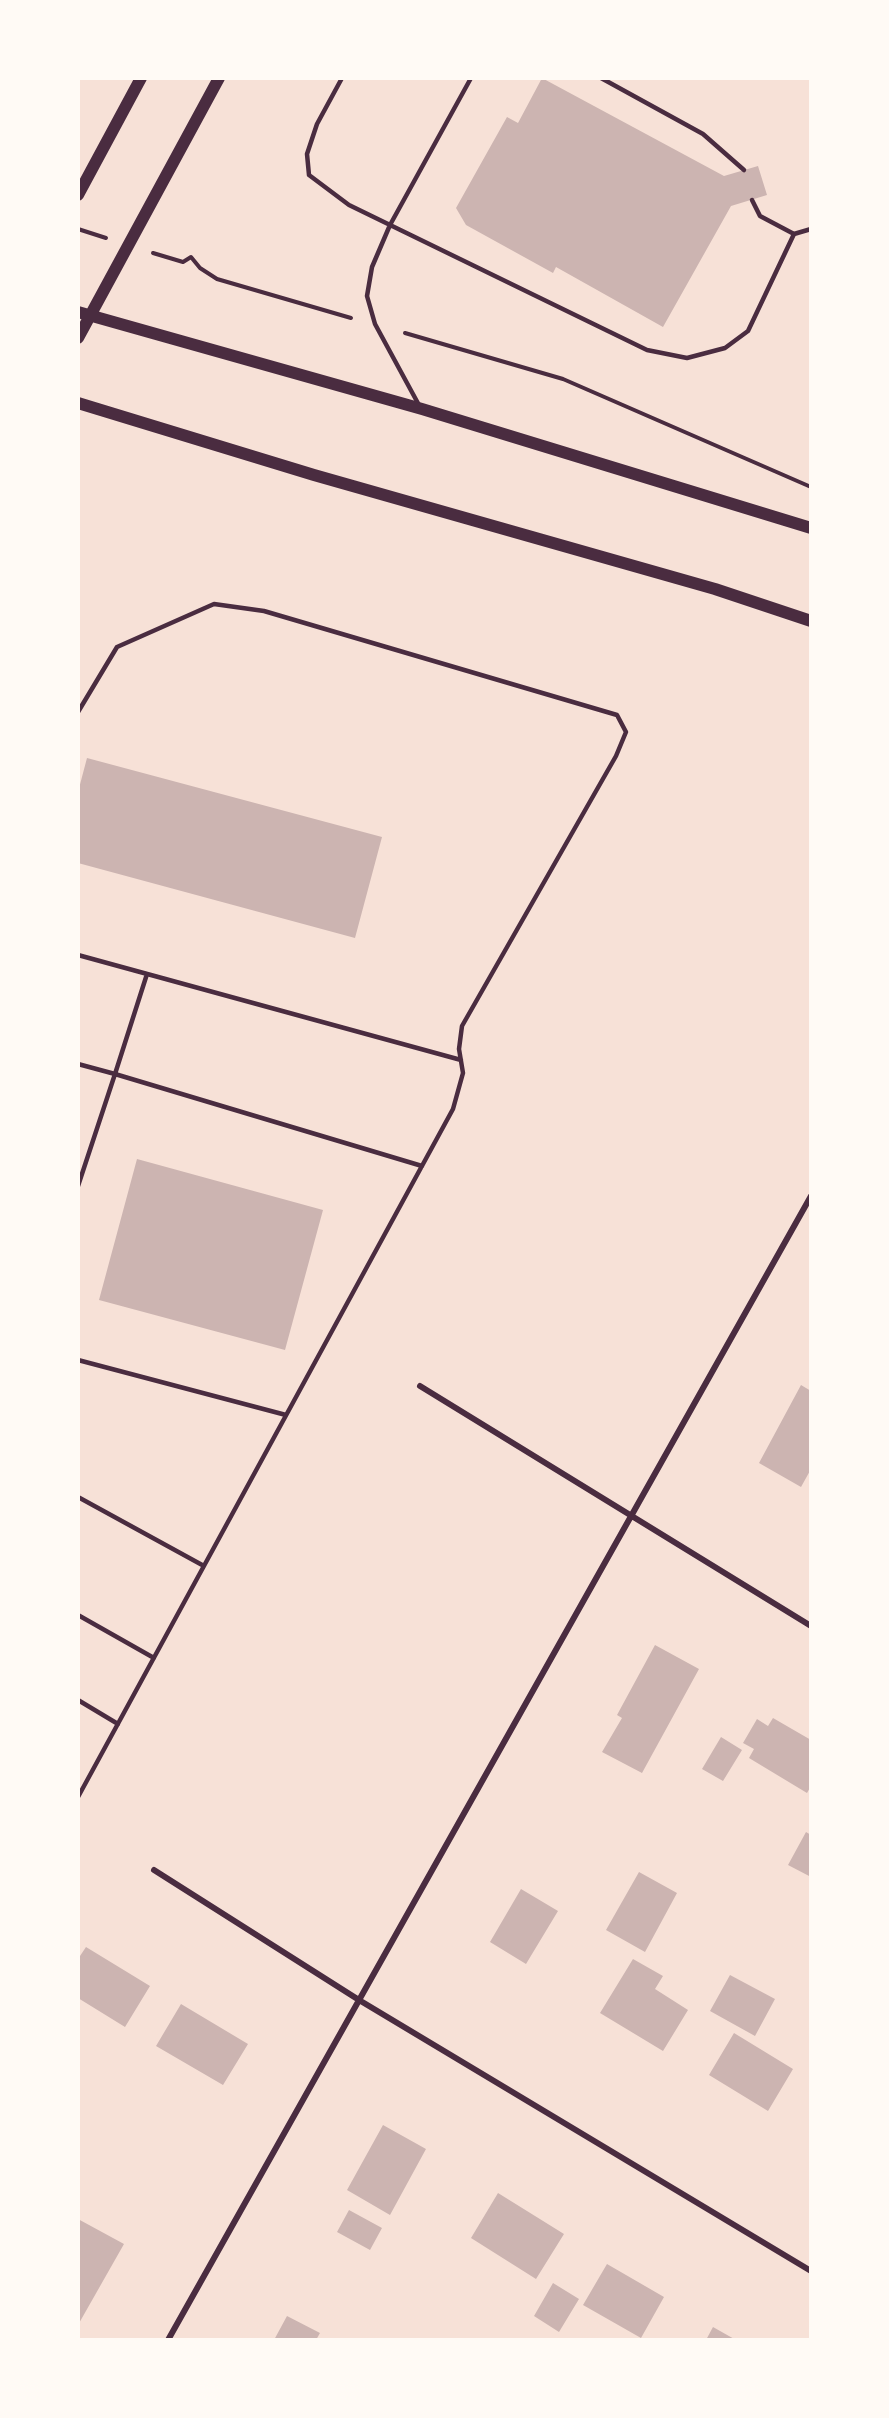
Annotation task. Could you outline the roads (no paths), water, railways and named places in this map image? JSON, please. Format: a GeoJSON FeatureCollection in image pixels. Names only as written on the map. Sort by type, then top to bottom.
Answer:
{"type":"FeatureCollection","features":[{"type":"Feature","properties":{"kind":"main road"},"geometry":{"type":"LineString","coordinates":[[78,195],[141,78]]}},
{"type":"Feature","properties":{"kind":"main road"},"geometry":{"type":"LineString","coordinates":[[78,338],[84,314],[219,78]]}},
{"type":"Feature","properties":{"kind":"main road"},"geometry":{"type":"LineString","coordinates":[[84,314],[422,409],[811,528]]}},
{"type":"Feature","properties":{"kind":"main road"},"geometry":{"type":"LineString","coordinates":[[78,403],[314,475],[716,589],[811,621]]}},
{"type":"Feature","properties":{"kind":"street"},"geometry":{"type":"LineString","coordinates":[[168,2340],[811,1196]]}},
{"type":"Feature","properties":{"kind":"street"},"geometry":{"type":"LineString","coordinates":[[420,1386],[811,1626]]}},
{"type":"Feature","properties":{"kind":"street"},"geometry":{"type":"LineString","coordinates":[[154,1870],[359,2000],[811,2271]]}},
{"type":"Feature","properties":{"kind":"lane"},"geometry":{"type":"LineString","coordinates":[[342,78],[313,134],[307,154],[309,175],[349,205],[647,350],[687,358],[725,348],[748,331],[794,234]]}},
{"type":"Feature","properties":{"kind":"lane"},"geometry":{"type":"LineString","coordinates":[[422,409],[375,324],[367,296],[372,267],[390,225],[471,78]]}},
{"type":"Feature","properties":{"kind":"lane"},"geometry":{"type":"LineString","coordinates":[[601,78],[703,134],[744,170]]}},
{"type":"Feature","properties":{"kind":"lane"},"geometry":{"type":"LineString","coordinates":[[752,200],[760,216],[794,234],[811,229]]}},
{"type":"Feature","properties":{"kind":"lane"},"geometry":{"type":"LineString","coordinates":[[78,712],[117,647],[214,604],[264,611],[617,715],[626,732],[616,756],[462,1026],[459,1049],[463,1073],[453,1109],[78,1797]]}},
{"type":"Feature","properties":{"kind":"lane"},"geometry":{"type":"LineString","coordinates":[[78,954],[461,1060]]}},
{"type":"Feature","properties":{"kind":"lane"},"geometry":{"type":"LineString","coordinates":[[78,1186],[147,974]]}},
{"type":"Feature","properties":{"kind":"lane"},"geometry":{"type":"LineString","coordinates":[[78,1064],[422,1166]]}},
{"type":"Feature","properties":{"kind":"lane"},"geometry":{"type":"LineString","coordinates":[[78,1360],[286,1415]]}},
{"type":"Feature","properties":{"kind":"lane"},"geometry":{"type":"LineString","coordinates":[[78,1497],[204,1566]]}},
{"type":"Feature","properties":{"kind":"lane"},"geometry":{"type":"LineString","coordinates":[[78,1615],[154,1658]]}},
{"type":"Feature","properties":{"kind":"lane"},"geometry":{"type":"LineString","coordinates":[[78,1700],[118,1724]]}}]}
